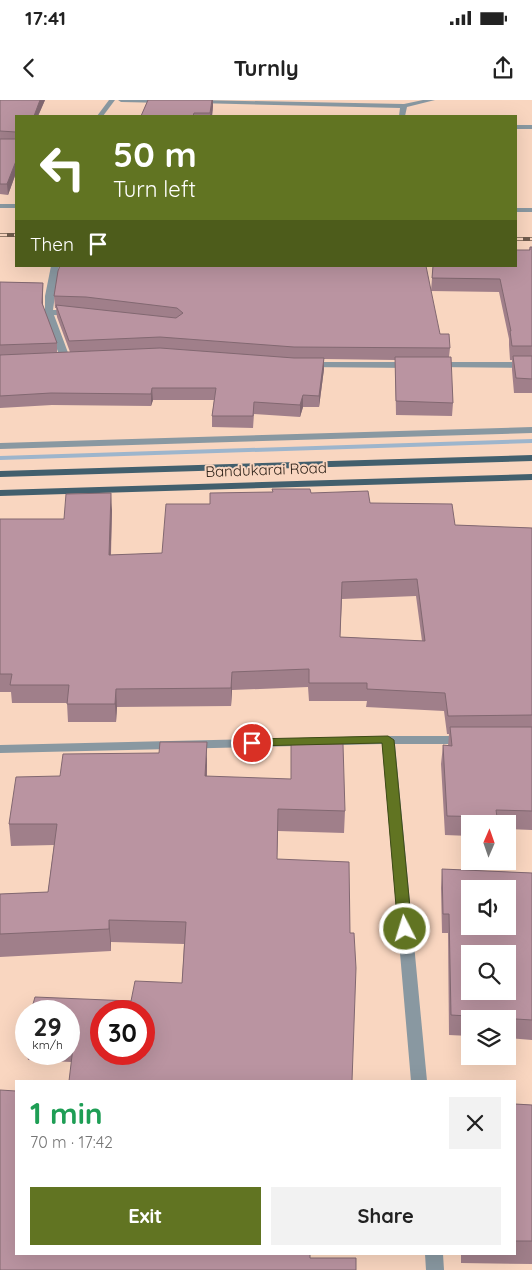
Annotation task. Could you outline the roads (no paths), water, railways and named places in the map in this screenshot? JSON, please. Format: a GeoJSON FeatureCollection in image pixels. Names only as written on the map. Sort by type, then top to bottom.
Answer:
{"type":"FeatureCollection","features":[{"type":"Feature","properties":{"kind":"main road","name":"Bandukarai Road"},"geometry":{"type":"LineString","coordinates":[[0,474],[532,458]]}},
{"type":"Feature","properties":{"kind":"main road","name":"Bandukarai Road"},"geometry":{"type":"LineString","coordinates":[[0,493],[532,477]]}},
{"type":"Feature","properties":{"kind":"street"},"geometry":{"type":"LineString","coordinates":[[101,115],[112,100]]}},
{"type":"Feature","properties":{"kind":"street"},"geometry":{"type":"LineString","coordinates":[[120,100],[170,101]]}},
{"type":"Feature","properties":{"kind":"street"},"geometry":{"type":"LineString","coordinates":[[189,102],[404,106],[432,100]]}},
{"type":"Feature","properties":{"kind":"street"},"geometry":{"type":"LineString","coordinates":[[402,115],[404,106]]}},
{"type":"Feature","properties":{"kind":"street"},"geometry":{"type":"LineString","coordinates":[[517,127],[532,127]]}},
{"type":"Feature","properties":{"kind":"street"},"geometry":{"type":"LineString","coordinates":[[0,206],[15,206]]}},
{"type":"Feature","properties":{"kind":"street"},"geometry":{"type":"LineString","coordinates":[[517,210],[532,210]]}},
{"type":"Feature","properties":{"kind":"street"},"geometry":{"type":"LineString","coordinates":[[55,267],[49,312],[52,323],[63,344],[65,358]]}},
{"type":"Feature","properties":{"kind":"street"},"geometry":{"type":"LineString","coordinates":[[49,312],[79,313]]}},
{"type":"Feature","properties":{"kind":"street"},"geometry":{"type":"LineString","coordinates":[[294,364],[532,365]]}},
{"type":"Feature","properties":{"kind":"street"},"geometry":{"type":"LineString","coordinates":[[0,446],[532,430]]}},
{"type":"Feature","properties":{"kind":"street"},"geometry":{"type":"LineString","coordinates":[[388,740],[418,1080]]}},
{"type":"Feature","properties":{"kind":"street"},"geometry":{"type":"LineString","coordinates":[[0,748],[474,740]]}},
{"type":"Feature","properties":{"kind":"street"},"geometry":{"type":"LineString","coordinates":[[434,1255],[435,1270]]}},
{"type":"Feature","properties":{"kind":"waterway"},"geometry":{"type":"LineString","coordinates":[[0,458],[532,441]]}},
{"type":"Feature","properties":{"kind":"railway"},"geometry":{"type":"LineString","coordinates":[[0,235],[15,235]]}},
{"type":"Feature","properties":{"kind":"railway"},"geometry":{"type":"LineString","coordinates":[[517,239],[532,239]]}}]}
